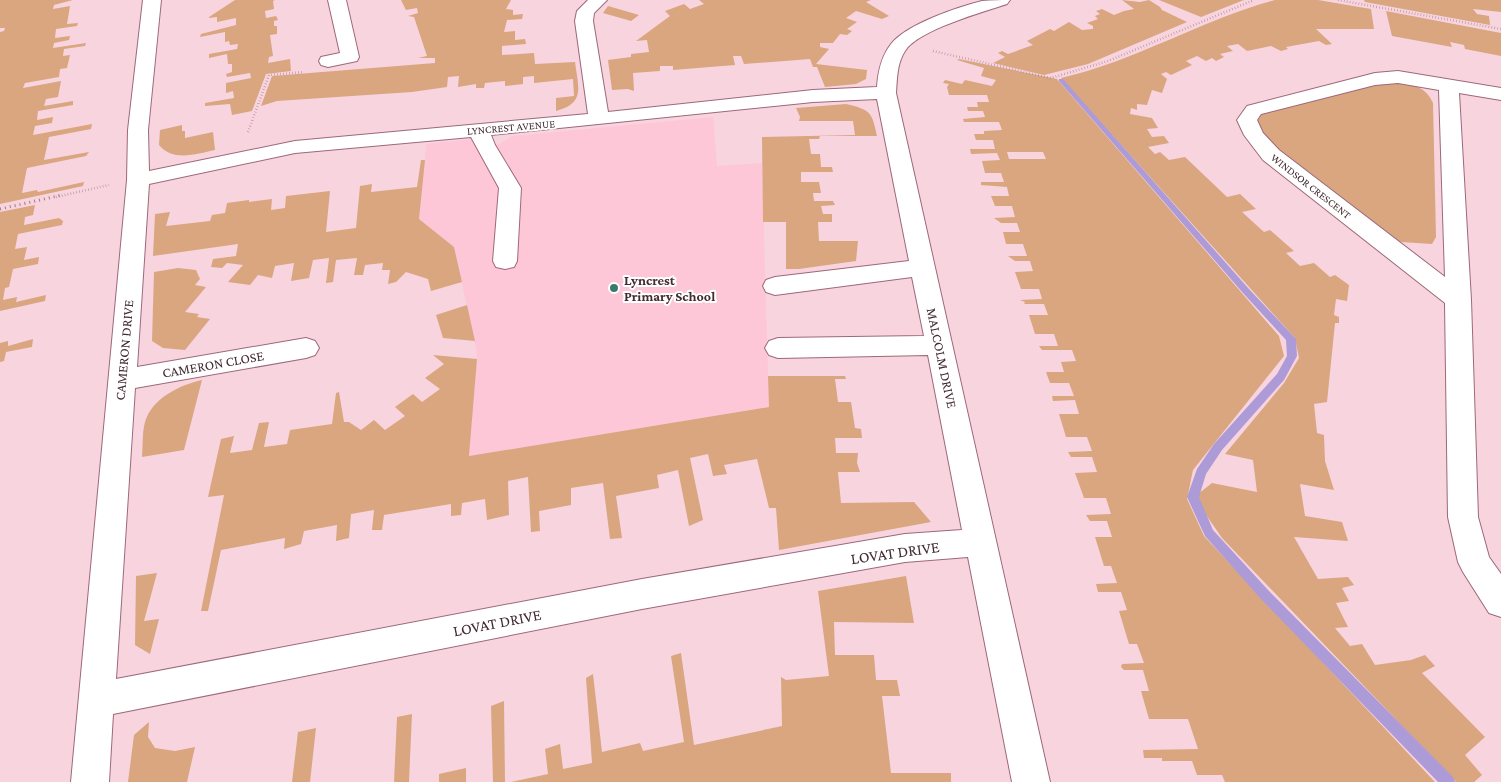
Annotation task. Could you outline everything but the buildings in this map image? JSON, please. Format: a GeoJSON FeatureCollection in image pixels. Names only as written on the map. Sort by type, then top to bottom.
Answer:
{"type":"FeatureCollection","features":[{"type":"Feature","properties":{"kind":"street","name":"CAMERON DRIVE"},"geometry":{"type":"LineString","coordinates":[[97,700],[121,380],[127,181],[138,130],[152,0]]}},
{"type":"Feature","properties":{"kind":"street"},"geometry":{"type":"LineString","coordinates":[[328,61],[350,58],[337,0]]}},
{"type":"Feature","properties":{"kind":"street"},"geometry":{"type":"LineString","coordinates":[[598,0],[586,11],[584,22],[599,119]]}},
{"type":"Feature","properties":{"kind":"street"},"geometry":{"type":"LineString","coordinates":[[900,44],[930,28],[1001,0]]}},
{"type":"Feature","properties":{"kind":"street","name":"MALCOLM DRIVE"},"geometry":{"type":"LineString","coordinates":[[900,44],[892,58],[887,74],[886,93],[1031,782]]}},
{"type":"Feature","properties":{"kind":"street","name":"WINDSOR CRESCENT"},"geometry":{"type":"LineString","coordinates":[[1458,300],[1271,154],[1254,135],[1247,120],[1254,110],[1375,79],[1398,77],[1501,94]]}},
{"type":"Feature","properties":{"kind":"street"},"geometry":{"type":"LineString","coordinates":[[1449,85],[1458,300],[1463,517],[1474,562],[1501,602]]}},
{"type":"Feature","properties":{"kind":"street","name":"LYNCREST AVENUE"},"geometry":{"type":"LineString","coordinates":[[127,181],[295,147],[599,119],[813,96],[886,93]]}},
{"type":"Feature","properties":{"kind":"street"},"geometry":{"type":"LineString","coordinates":[[479,130],[484,145],[510,188],[505,261]]}},
{"type":"Feature","properties":{"kind":"street"},"geometry":{"type":"LineString","coordinates":[[775,286],[923,267]]}},
{"type":"Feature","properties":{"kind":"street"},"geometry":{"type":"LineString","coordinates":[[778,348],[939,345]]}},
{"type":"Feature","properties":{"kind":"street","name":"CAMERON CLOSE"},"geometry":{"type":"LineString","coordinates":[[121,380],[306,348]]}},
{"type":"Feature","properties":{"kind":"street","name":"LOVAT DRIVE"},"geometry":{"type":"LineString","coordinates":[[97,700],[642,594],[905,548],[979,542]]}},
{"type":"Feature","properties":{"kind":"street"},"geometry":{"type":"LineString","coordinates":[[90,782],[97,700]]}},
{"type":"Feature","properties":{"kind":"path"},"geometry":{"type":"LineString","coordinates":[[900,44],[1050,78],[1108,61],[1254,0]]}},
{"type":"Feature","properties":{"kind":"path"},"geometry":{"type":"LineString","coordinates":[[1338,0],[1501,29]]}},
{"type":"Feature","properties":{"kind":"path"},"geometry":{"type":"LineString","coordinates":[[245,139],[269,75],[306,71]]}},
{"type":"Feature","properties":{"kind":"path"},"geometry":{"type":"LineString","coordinates":[[0,209],[127,181]]}},
{"type":"Feature","properties":{"kind":"shaded area"},"geometry":{"type":"Polygon","coordinates":[[[0,0],[73,0],[54,5],[53,9],[70,6],[67,24],[78,23],[77,26],[56,29],[55,38],[70,36],[69,40],[54,43],[53,48],[86,43],[85,46],[64,49],[63,56],[70,55],[67,68],[60,69],[59,77],[25,83],[23,88],[61,81],[58,97],[46,99],[44,106],[73,101],[73,105],[38,111],[37,120],[53,117],[52,123],[35,126],[33,135],[92,124],[91,129],[49,137],[44,160],[89,152],[86,156],[27,168],[22,193],[37,190],[38,192],[84,182],[83,186],[0,204],[0,32],[4,31],[5,28],[0,28],[0,0]]]}},
{"type":"Feature","properties":{"kind":"shaded area"},"geometry":{"type":"Polygon","coordinates":[[[235,0],[275,0],[273,1],[274,9],[265,11],[266,18],[276,16],[278,20],[274,21],[274,26],[277,26],[277,34],[270,35],[273,56],[269,57],[268,63],[290,59],[291,71],[266,74],[252,111],[232,115],[230,104],[205,106],[205,103],[234,98],[233,91],[226,93],[226,83],[251,78],[250,73],[227,77],[226,74],[232,72],[232,64],[228,64],[227,54],[209,58],[209,54],[237,49],[238,44],[230,45],[229,41],[225,42],[225,32],[200,37],[201,34],[236,25],[236,18],[217,22],[217,17],[209,18],[235,0]]]}},
{"type":"Feature","properties":{"kind":"shaded area"},"geometry":{"type":"Polygon","coordinates":[[[401,0],[511,0],[506,9],[513,10],[513,15],[523,14],[522,19],[507,20],[504,32],[515,31],[515,40],[525,39],[526,44],[502,46],[502,55],[534,53],[535,64],[575,62],[578,86],[576,99],[566,108],[556,111],[556,98],[574,96],[573,79],[534,83],[534,76],[523,77],[523,84],[505,86],[505,81],[485,83],[484,88],[476,88],[476,84],[458,87],[459,76],[448,77],[447,87],[412,92],[277,101],[261,106],[272,76],[435,63],[435,58],[418,58],[427,56],[414,17],[408,16],[418,13],[417,8],[406,10],[401,0]]]}},
{"type":"Feature","properties":{"kind":"shaded area"},"geometry":{"type":"Polygon","coordinates":[[[699,0],[871,0],[866,2],[889,16],[882,19],[856,11],[846,18],[857,22],[847,29],[852,31],[847,35],[840,34],[833,43],[820,43],[820,47],[829,49],[816,64],[867,70],[866,79],[856,84],[825,87],[817,67],[813,67],[810,59],[744,64],[741,56],[733,56],[735,65],[673,70],[673,66],[660,66],[660,71],[633,73],[634,91],[628,89],[612,90],[608,60],[649,52],[647,40],[636,41],[670,16],[665,11],[684,4],[690,9],[704,4],[699,0]]]}},
{"type":"Feature","properties":{"kind":"shaded area"},"geometry":{"type":"Polygon","coordinates":[[[1122,0],[1140,2],[1149,0],[1162,10],[1187,22],[1088,64],[1044,75],[993,63],[1005,57],[998,53],[1002,51],[1008,54],[1033,45],[1027,41],[1050,29],[1054,31],[1069,22],[1082,30],[1093,29],[1093,26],[1087,23],[1098,19],[1095,16],[1100,14],[1096,11],[1102,9],[1114,15],[1134,9],[1122,0]]]}},
{"type":"Feature","properties":{"kind":"shaded area"},"geometry":{"type":"Polygon","coordinates":[[[1159,0],[1244,0],[1201,17],[1159,0]]]}},
{"type":"Feature","properties":{"kind":"shaded area"},"geometry":{"type":"Polygon","coordinates":[[[1275,0],[1318,0],[1371,9],[1374,29],[1316,29],[1332,44],[1326,45],[1319,41],[1286,47],[1288,49],[1281,51],[1271,46],[1247,51],[1238,44],[1227,46],[1233,51],[1220,54],[1224,57],[1216,61],[1212,58],[1206,61],[1197,56],[1186,61],[1192,65],[1171,75],[1166,72],[1161,74],[1167,79],[1162,93],[1152,90],[1147,105],[1137,104],[1137,110],[1131,108],[1130,114],[1152,118],[1158,128],[1147,129],[1152,137],[1164,136],[1169,143],[1148,147],[1155,154],[1160,152],[1169,160],[1185,157],[1227,197],[1240,194],[1256,209],[1242,212],[1264,232],[1270,230],[1294,251],[1286,253],[1300,266],[1314,263],[1330,277],[1335,275],[1349,285],[1347,301],[1336,299],[1334,315],[1339,317],[1339,323],[1335,323],[1327,402],[1314,404],[1317,433],[1324,435],[1325,461],[1334,490],[1300,484],[1305,516],[1342,522],[1348,541],[1294,537],[1318,579],[1348,577],[1354,585],[1342,588],[1349,601],[1336,603],[1348,627],[1335,628],[1350,646],[1362,644],[1375,665],[1411,660],[1425,655],[1435,666],[1422,673],[1485,737],[1465,755],[1482,775],[1474,782],[1456,782],[1222,538],[1202,509],[1198,494],[1212,483],[1257,492],[1253,460],[1225,454],[1284,383],[1299,358],[1295,338],[1061,78],[1089,71],[1221,18],[1275,0]]]}},
{"type":"Feature","properties":{"kind":"shaded area"},"geometry":{"type":"Polygon","coordinates":[[[1364,0],[1501,0],[1501,12],[1473,9],[1477,14],[1489,16],[1490,25],[1365,2],[1364,0]]]}},
{"type":"Feature","properties":{"kind":"shaded area"},"geometry":{"type":"Polygon","coordinates":[[[608,6],[639,15],[631,21],[603,13],[608,6]]]}},
{"type":"Feature","properties":{"kind":"shaded area"},"geometry":{"type":"Polygon","coordinates":[[[1386,11],[1501,33],[1501,56],[1465,49],[1464,45],[1450,42],[1452,47],[1392,36],[1386,11]]]}},
{"type":"Feature","properties":{"kind":"shaded area"},"geometry":{"type":"Polygon","coordinates":[[[957,60],[1057,79],[1279,336],[1284,356],[1193,470],[1187,499],[1204,536],[1435,782],[1225,782],[1222,775],[1197,775],[1192,761],[1162,761],[1162,758],[1144,758],[1143,750],[1198,749],[1188,719],[1149,719],[1141,691],[1149,691],[1143,670],[1124,670],[1121,667],[1122,664],[1144,663],[1137,644],[1129,644],[1119,611],[1127,610],[1121,592],[1098,592],[1096,584],[1117,583],[1111,566],[1104,566],[1095,537],[1112,537],[1107,521],[1090,521],[1086,515],[1111,514],[1106,498],[1084,498],[1075,473],[1097,472],[1092,457],[1071,457],[1068,452],[1092,451],[1087,437],[1066,437],[1059,414],[1079,414],[1075,400],[1053,401],[1052,396],[1074,396],[1069,383],[1050,383],[1046,372],[1064,372],[1061,362],[1076,361],[1072,350],[1042,350],[1039,346],[1058,346],[1054,334],[1035,334],[1029,315],[1048,315],[1044,304],[1024,304],[1025,302],[1020,300],[1042,299],[1039,289],[1021,289],[1015,272],[1033,271],[1030,261],[1015,261],[1008,256],[1027,256],[1023,244],[1006,244],[1003,232],[1020,232],[1017,223],[1001,223],[994,218],[1015,217],[1012,206],[995,206],[991,196],[1009,196],[1007,187],[981,185],[981,182],[1004,182],[1001,173],[985,173],[982,161],[1000,160],[997,153],[971,154],[970,149],[995,149],[993,140],[976,140],[974,134],[984,134],[984,131],[1002,130],[999,122],[964,122],[963,119],[985,117],[983,111],[968,111],[967,107],[978,107],[977,102],[989,102],[987,95],[949,95],[947,87],[949,84],[943,83],[945,80],[962,84],[965,80],[992,86],[996,80],[981,76],[984,68],[957,60]],[[1007,152],[1009,159],[1046,159],[1043,152],[1007,152]]]}},
{"type":"Feature","properties":{"kind":"shaded area"},"geometry":{"type":"Polygon","coordinates":[[[1390,81],[1421,88],[1433,103],[1436,237],[1432,244],[1401,242],[1388,236],[1278,150],[1262,135],[1256,124],[1259,115],[1269,109],[1390,81]]]}},
{"type":"Feature","properties":{"kind":"shaded area"},"geometry":{"type":"Polygon","coordinates":[[[846,104],[861,108],[869,113],[874,122],[877,136],[820,136],[819,139],[809,139],[811,154],[820,154],[821,167],[832,167],[833,172],[801,172],[801,182],[819,182],[821,193],[813,193],[814,201],[833,201],[835,205],[821,206],[823,214],[832,214],[832,222],[818,222],[819,241],[858,241],[856,261],[786,269],[786,222],[763,222],[762,137],[855,135],[853,121],[799,121],[800,117],[796,108],[846,104]]]}},
{"type":"Feature","properties":{"kind":"shaded area","name":"Lyncrest Primary School"},"geometry":{"type":"Polygon","coordinates":[[[713,117],[717,166],[762,163],[769,407],[469,456],[477,353],[454,247],[419,219],[426,144],[471,139],[475,146],[499,144],[512,136],[713,117]]]}},
{"type":"Feature","properties":{"kind":"shaded area"},"geometry":{"type":"Polygon","coordinates":[[[182,125],[182,131],[185,131],[185,138],[213,132],[215,150],[178,155],[171,154],[159,145],[160,130],[182,125]]]}},
{"type":"Feature","properties":{"kind":"shaded area"},"geometry":{"type":"Polygon","coordinates":[[[421,160],[425,160],[419,219],[454,247],[462,282],[431,291],[428,279],[406,272],[396,282],[388,284],[390,270],[382,270],[383,263],[365,265],[363,275],[354,275],[357,258],[336,260],[333,282],[326,283],[329,258],[313,260],[309,278],[291,281],[294,263],[275,266],[272,278],[258,275],[250,285],[228,282],[243,265],[227,263],[222,268],[211,267],[213,259],[236,256],[238,244],[153,256],[155,214],[170,212],[166,226],[210,221],[212,215],[225,213],[227,203],[272,199],[271,210],[285,208],[286,196],[330,191],[326,232],[356,228],[360,186],[372,184],[371,192],[417,187],[421,160]]]}},
{"type":"Feature","properties":{"kind":"shaded area"},"geometry":{"type":"Polygon","coordinates":[[[35,205],[33,215],[25,217],[24,225],[59,218],[63,221],[62,225],[18,234],[15,249],[27,247],[24,260],[39,257],[38,264],[13,269],[9,287],[5,288],[3,300],[17,297],[16,302],[46,295],[45,301],[0,311],[0,212],[35,205]]]}},
{"type":"Feature","properties":{"kind":"shaded area"},"geometry":{"type":"Polygon","coordinates":[[[178,268],[196,270],[200,279],[195,285],[206,287],[185,312],[199,314],[197,317],[210,319],[185,350],[163,348],[152,341],[154,272],[178,268]]]}},
{"type":"Feature","properties":{"kind":"shaded area"},"geometry":{"type":"Polygon","coordinates":[[[467,305],[475,341],[443,338],[436,315],[467,305]]]}},
{"type":"Feature","properties":{"kind":"shaded area"},"geometry":{"type":"Polygon","coordinates":[[[33,339],[32,347],[6,352],[4,361],[0,362],[0,343],[8,341],[8,346],[33,339]]]}},
{"type":"Feature","properties":{"kind":"shaded area"},"geometry":{"type":"Polygon","coordinates":[[[433,355],[477,359],[469,456],[769,407],[768,376],[845,376],[846,379],[835,379],[838,402],[851,402],[855,428],[861,429],[862,438],[835,438],[836,453],[858,453],[857,463],[860,472],[838,472],[841,503],[914,502],[931,522],[779,550],[776,508],[769,508],[757,459],[724,465],[727,474],[713,476],[708,454],[690,458],[703,520],[689,526],[678,470],[657,475],[659,488],[616,496],[622,538],[610,539],[603,483],[571,488],[571,505],[539,511],[540,531],[531,532],[528,477],[508,481],[509,515],[487,520],[485,499],[462,503],[461,515],[451,516],[451,504],[384,515],[382,530],[372,530],[374,510],[351,514],[349,538],[336,541],[337,525],[304,531],[301,544],[284,549],[285,538],[221,550],[208,611],[201,611],[224,495],[208,497],[221,439],[234,436],[230,453],[252,450],[259,423],[269,422],[264,447],[287,444],[290,430],[332,424],[336,393],[339,392],[344,422],[349,422],[361,430],[374,420],[385,430],[405,416],[395,407],[413,394],[422,402],[440,389],[425,378],[444,364],[433,355]]]}},
{"type":"Feature","properties":{"kind":"shaded area"},"geometry":{"type":"Polygon","coordinates":[[[202,380],[184,450],[142,457],[145,422],[154,406],[160,399],[176,389],[202,380]]]}},
{"type":"Feature","properties":{"kind":"shaded area"},"geometry":{"type":"Polygon","coordinates":[[[157,573],[144,621],[159,619],[150,654],[135,645],[136,576],[157,573]]]}},
{"type":"Feature","properties":{"kind":"shaded area"},"geometry":{"type":"Polygon","coordinates":[[[906,576],[914,623],[834,622],[835,655],[874,655],[876,680],[897,680],[900,696],[882,696],[891,773],[951,773],[951,782],[511,782],[548,774],[545,749],[560,744],[563,769],[592,763],[586,678],[593,674],[602,752],[640,743],[643,751],[684,742],[671,656],[681,653],[694,745],[782,726],[781,677],[786,680],[829,676],[818,591],[906,576]]]}},
{"type":"Feature","properties":{"kind":"shaded area"},"geometry":{"type":"Polygon","coordinates":[[[504,701],[505,782],[493,782],[491,706],[504,701]]]}},
{"type":"Feature","properties":{"kind":"shaded area"},"geometry":{"type":"Polygon","coordinates":[[[412,714],[409,782],[394,782],[397,717],[412,714]]]}},
{"type":"Feature","properties":{"kind":"shaded area"},"geometry":{"type":"Polygon","coordinates":[[[149,722],[148,737],[155,748],[175,751],[195,747],[187,782],[128,782],[134,735],[149,722]]]}},
{"type":"Feature","properties":{"kind":"shaded area"},"geometry":{"type":"Polygon","coordinates":[[[316,728],[310,782],[292,782],[298,732],[316,728]]]}},
{"type":"Feature","properties":{"kind":"shaded area"},"geometry":{"type":"Polygon","coordinates":[[[466,768],[466,782],[439,782],[439,774],[466,768]]]}},
{"type":"Feature","properties":{"kind":"waterway"},"geometry":{"type":"LineString","coordinates":[[1061,80],[1246,291],[1291,339],[1292,356],[1281,377],[1218,447],[1201,472],[1193,497],[1209,533],[1265,595],[1448,782]]}},
{"type":"Feature","properties":{"kind":"place","name":"Lyncrest Primary School"},"geometry":{"type":"Point","coordinates":[614,288]}}]}
